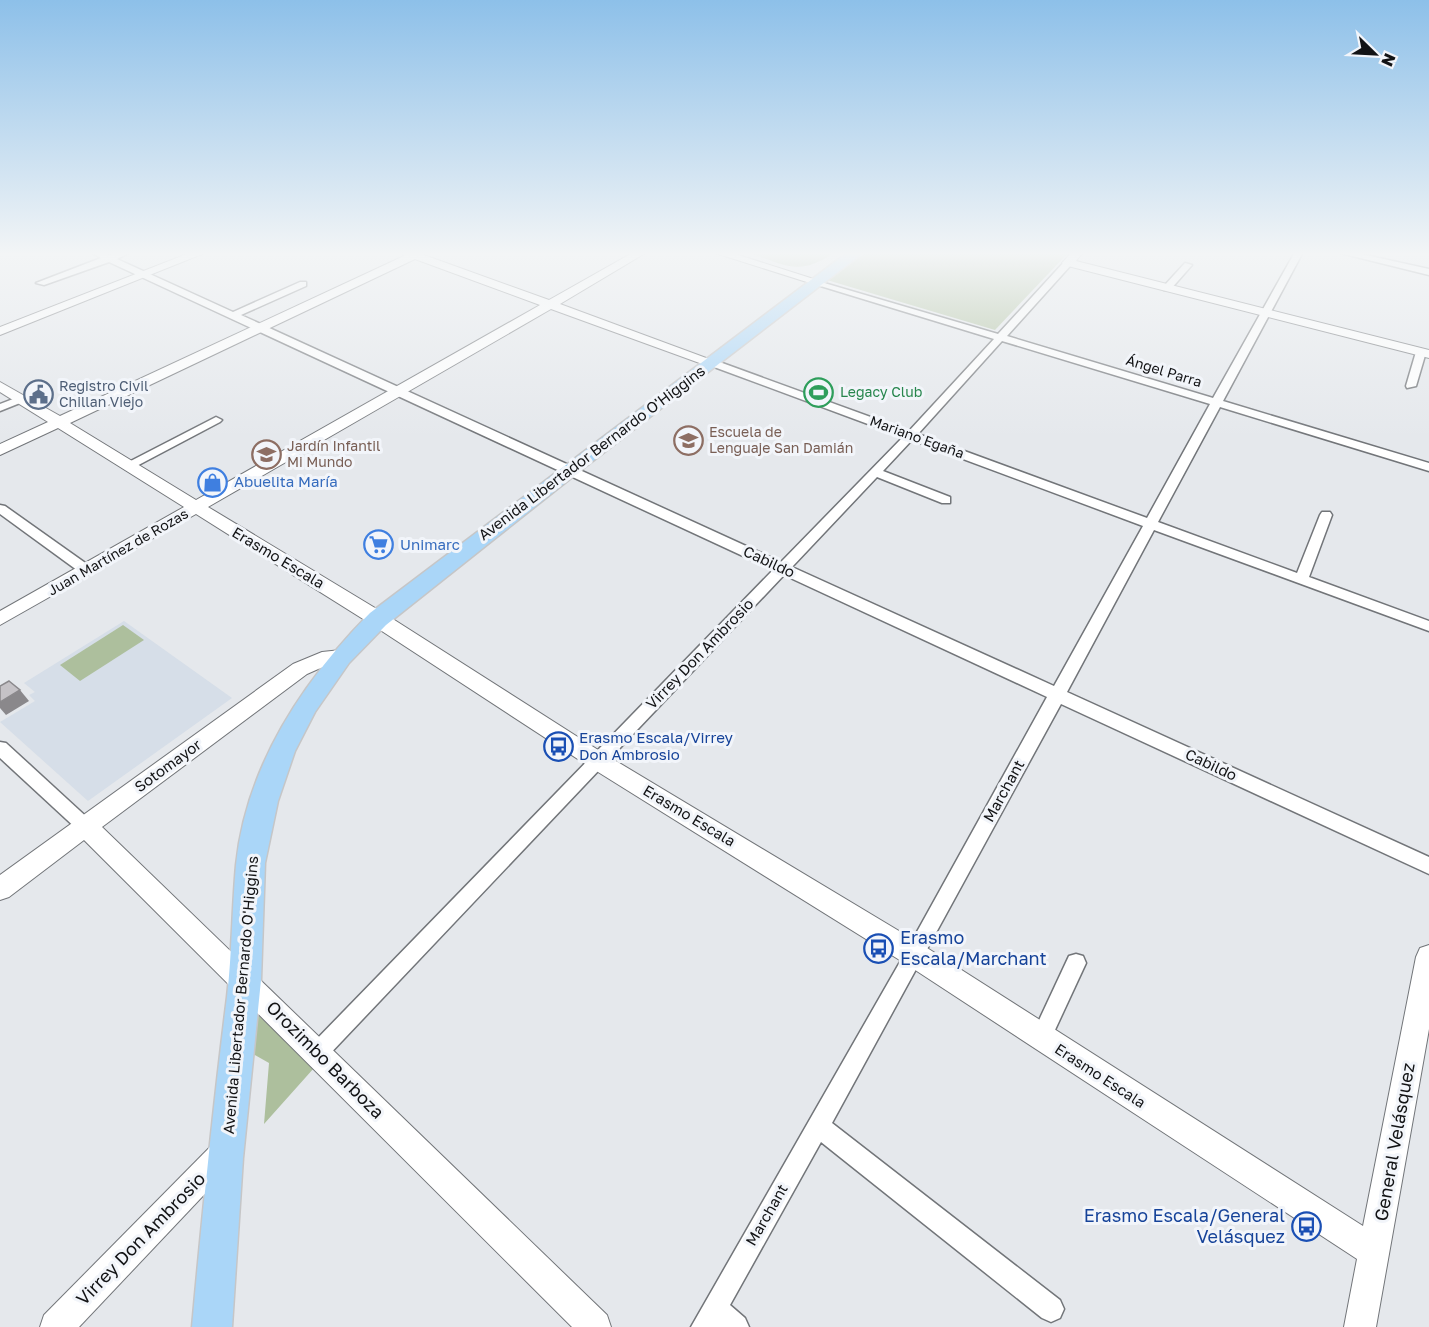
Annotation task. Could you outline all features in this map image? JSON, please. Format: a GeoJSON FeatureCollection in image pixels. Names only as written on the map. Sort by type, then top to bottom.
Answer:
{"type":"FeatureCollection","features":[{"type":"Feature","properties":{"kind":"main road","name":"Avenida Libertador Bernardo O'Higgins"},"geometry":{"type":"LineString","coordinates":[[212,1327],[226,1150],[245,980],[251,863],[264,801],[282,751],[306,706],[341,657],[378,619],[775,314]]}},
{"type":"Feature","properties":{"kind":"street"},"geometry":{"type":"LineString","coordinates":[[0,332],[46,314]]}},
{"type":"Feature","properties":{"kind":"street"},"geometry":{"type":"LineString","coordinates":[[0,450],[288,314]]}},
{"type":"Feature","properties":{"kind":"street","name":"Juan Martínez de Rozas"},"geometry":{"type":"LineString","coordinates":[[0,619],[534,314]]}},
{"type":"Feature","properties":{"kind":"street","name":"Mariano Egaña"},"geometry":{"type":"LineString","coordinates":[[575,314],[1151,522],[1429,626]]}},
{"type":"Feature","properties":{"kind":"street","name":"Ángel Parra"},"geometry":{"type":"LineString","coordinates":[[925,314],[1429,467]]}},
{"type":"Feature","properties":{"kind":"street","name":"Virrey Don Ambrosio"},"geometry":{"type":"LineString","coordinates":[[318,1052],[911,435],[1022,314]]}},
{"type":"Feature","properties":{"kind":"street","name":"Marchant"},"geometry":{"type":"LineString","coordinates":[[709,1317],[915,955],[1265,314]]}},
{"type":"Feature","properties":{"kind":"street"},"geometry":{"type":"LineString","coordinates":[[1270,314],[1425,353],[1411,386]]}},
{"type":"Feature","properties":{"kind":"street","name":"Cabildo"},"geometry":{"type":"LineString","coordinates":[[233,315],[1429,866]]}},
{"type":"Feature","properties":{"kind":"street","name":"Erasmo Escala"},"geometry":{"type":"LineString","coordinates":[[0,386],[378,619],[598,761],[915,955],[1375,1252]]}},
{"type":"Feature","properties":{"kind":"street"},"geometry":{"type":"LineString","coordinates":[[0,408],[21,399]]}},
{"type":"Feature","properties":{"kind":"street"},"geometry":{"type":"LineString","coordinates":[[127,466],[216,420]]}},
{"type":"Feature","properties":{"kind":"street"},"geometry":{"type":"LineString","coordinates":[[875,472],[946,500]]}},
{"type":"Feature","properties":{"kind":"street"},"geometry":{"type":"LineString","coordinates":[[1,509],[86,570]]}},
{"type":"Feature","properties":{"kind":"street"},"geometry":{"type":"LineString","coordinates":[[1302,578],[1326,515]]}},
{"type":"Feature","properties":{"kind":"street","name":"Sotomayor"},"geometry":{"type":"LineString","coordinates":[[0,889],[300,669],[321,659],[341,657]]}},
{"type":"Feature","properties":{"kind":"street","name":"Orozimbo Barboza"},"geometry":{"type":"LineString","coordinates":[[0,748],[86,826],[245,980],[595,1327]]}},
{"type":"Feature","properties":{"kind":"street","name":"General Velásquez"},"geometry":{"type":"LineString","coordinates":[[1360,1327],[1429,957]]}},
{"type":"Feature","properties":{"kind":"street"},"geometry":{"type":"LineString","coordinates":[[1041,1038],[1076,963]]}},
{"type":"Feature","properties":{"kind":"street"},"geometry":{"type":"LineString","coordinates":[[818,1126],[1051,1309]]}},
{"type":"Feature","properties":{"kind":"street","name":"Virrey Don Ambrosio"},"geometry":{"type":"LineString","coordinates":[[56,1327],[226,1150]]}},
{"type":"Feature","properties":{"kind":"street"},"geometry":{"type":"LineString","coordinates":[[709,1317],[736,1327]]}},
{"type":"Feature","properties":{"kind":"shaded area"},"geometry":{"type":"Polygon","coordinates":[[[124,621],[232,698],[88,801],[0,722],[35,701],[29,695],[35,692],[24,683],[124,621]]]}},
{"type":"Feature","properties":{"kind":"green space"},"geometry":{"type":"Polygon","coordinates":[[[941,314],[1010,314],[995,330],[941,314]]]}},
{"type":"Feature","properties":{"kind":"green space"},"geometry":{"type":"Polygon","coordinates":[[[123,625],[144,640],[80,681],[60,665],[123,625]]]}},
{"type":"Feature","properties":{"kind":"green space"},"geometry":{"type":"Polygon","coordinates":[[[257,1014],[314,1068],[264,1124],[269,1063],[253,1054],[257,1014]]]}},
{"type":"Feature","properties":{"kind":"building"},"geometry":{"type":"Polygon","coordinates":[[[9,681],[20,690],[0,702],[0,686],[9,681]]]}},
{"type":"Feature","properties":{"kind":"place","name":"Legacy Club"},"geometry":{"type":"Point","coordinates":[819,392]}},
{"type":"Feature","properties":{"kind":"place","name":"Registro Civil Chillan Viejo"},"geometry":{"type":"Point","coordinates":[38,394]}},
{"type":"Feature","properties":{"kind":"place","name":"Escuela de Lenguaje San Damián"},"geometry":{"type":"Point","coordinates":[688,440]}},
{"type":"Feature","properties":{"kind":"place","name":"Jardín Infantil Mi Mundo"},"geometry":{"type":"Point","coordinates":[266,454]}},
{"type":"Feature","properties":{"kind":"place","name":"Abuelita María"},"geometry":{"type":"Point","coordinates":[213,482]}},
{"type":"Feature","properties":{"kind":"place","name":"Unimarc"},"geometry":{"type":"Point","coordinates":[379,545]}},
{"type":"Feature","properties":{"kind":"place","name":"Erasmo Escala/Virrey Don Ambrosio"},"geometry":{"type":"Point","coordinates":[558,747]}},
{"type":"Feature","properties":{"kind":"place","name":"Erasmo Escala/Marchant"},"geometry":{"type":"Point","coordinates":[879,948]}},
{"type":"Feature","properties":{"kind":"place","name":"Erasmo Escala/General Velásquez"},"geometry":{"type":"Point","coordinates":[1306,1226]}}]}
